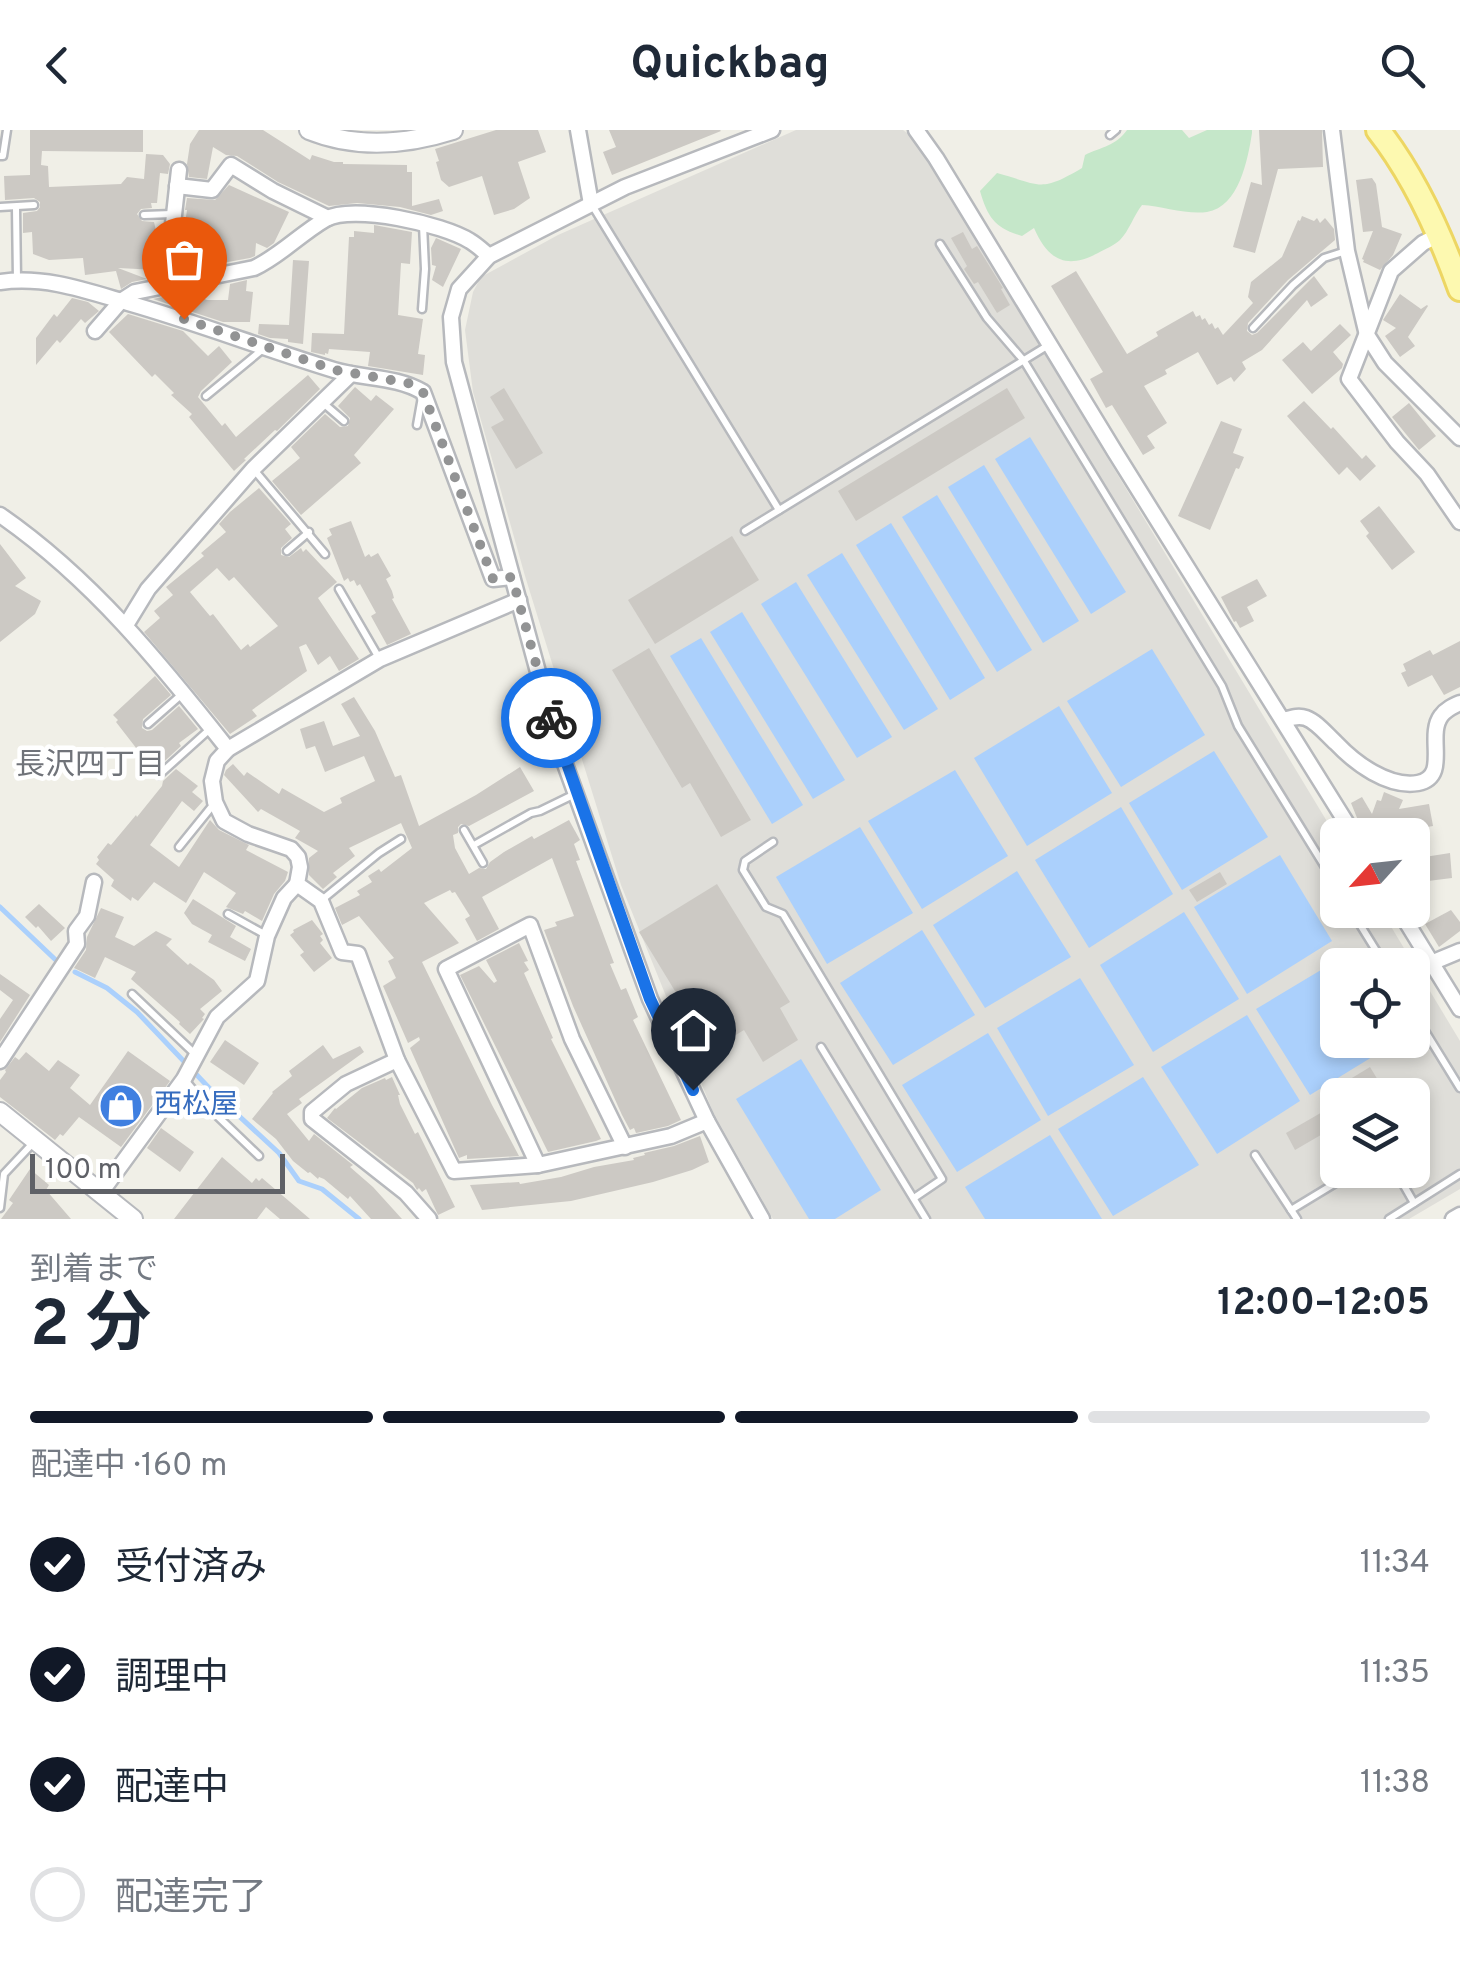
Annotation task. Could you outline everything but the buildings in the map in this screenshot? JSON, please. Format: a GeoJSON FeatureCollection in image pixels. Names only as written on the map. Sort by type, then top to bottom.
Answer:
{"type":"FeatureCollection","features":[{"type":"Feature","properties":{"kind":"main road"},"geometry":{"type":"LineString","coordinates":[[1385,132],[1439,235],[1460,289]]}},
{"type":"Feature","properties":{"kind":"street"},"geometry":{"type":"LineString","coordinates":[[309,130],[328,138],[384,143],[453,130]]}},
{"type":"Feature","properties":{"kind":"street"},"geometry":{"type":"LineString","coordinates":[[578,130],[592,204]]}},
{"type":"Feature","properties":{"kind":"street"},"geometry":{"type":"LineString","coordinates":[[762,1219],[707,1121],[650,999],[557,742],[454,362],[452,317],[458,289],[488,256],[625,188],[772,130]]}},
{"type":"Feature","properties":{"kind":"street"},"geometry":{"type":"LineString","coordinates":[[916,130],[1344,818]]}},
{"type":"Feature","properties":{"kind":"street"},"geometry":{"type":"LineString","coordinates":[[1332,130],[1347,251],[1367,335],[1385,363],[1460,438]]}},
{"type":"Feature","properties":{"kind":"street"},"geometry":{"type":"LineString","coordinates":[[166,287],[178,178],[212,190],[231,165],[328,218]]}},
{"type":"Feature","properties":{"kind":"street"},"geometry":{"type":"LineString","coordinates":[[96,330],[121,301],[135,292],[254,268],[328,218],[344,213],[423,222],[469,240],[488,256]]}},
{"type":"Feature","properties":{"kind":"street"},"geometry":{"type":"LineString","coordinates":[[1439,235],[1423,243],[1391,271],[1348,380],[1427,474],[1460,522]]}},
{"type":"Feature","properties":{"kind":"street"},"geometry":{"type":"LineString","coordinates":[[0,282],[61,283],[350,374],[408,383],[423,392],[493,579],[512,577]]}},
{"type":"Feature","properties":{"kind":"street"},"geometry":{"type":"LineString","coordinates":[[126,625],[148,589],[253,469],[350,374]]}},
{"type":"Feature","properties":{"kind":"street"},"geometry":{"type":"LineString","coordinates":[[0,515],[49,552],[126,625],[228,749]]}},
{"type":"Feature","properties":{"kind":"street"},"geometry":{"type":"LineString","coordinates":[[104,1195],[102,1191],[190,1068],[218,1017],[258,982],[268,936],[284,898],[298,884],[300,866],[290,850],[224,820],[215,802],[212,781],[217,761],[228,749],[380,660],[518,600]]}},
{"type":"Feature","properties":{"kind":"street"},"geometry":{"type":"LineString","coordinates":[[1283,720],[1309,718],[1356,763],[1401,784],[1413,784],[1431,776],[1436,766],[1438,719],[1460,702]]}},
{"type":"Feature","properties":{"kind":"street"},"geometry":{"type":"LineString","coordinates":[[0,1062],[77,944],[76,931],[87,916],[94,882]]}},
{"type":"Feature","properties":{"kind":"street"},"geometry":{"type":"LineString","coordinates":[[298,884],[321,901],[342,952],[358,954],[396,1060],[454,1171],[538,1165],[671,1136],[707,1121]]}},
{"type":"Feature","properties":{"kind":"street"},"geometry":{"type":"LineString","coordinates":[[538,1165],[446,969],[530,925],[572,1039],[625,1147]]}},
{"type":"Feature","properties":{"kind":"street"},"geometry":{"type":"LineString","coordinates":[[1410,928],[1460,1009]]}},
{"type":"Feature","properties":{"kind":"street"},"geometry":{"type":"LineString","coordinates":[[1432,962],[1460,951]]}},
{"type":"Feature","properties":{"kind":"street"},"geometry":{"type":"LineString","coordinates":[[396,1060],[346,1084],[312,1112],[312,1119],[406,1193],[429,1219]]}},
{"type":"Feature","properties":{"kind":"street"},"geometry":{"type":"LineString","coordinates":[[0,1112],[132,1219]]}},
{"type":"Feature","properties":{"kind":"street"},"geometry":{"type":"LineString","coordinates":[[1453,1219],[1460,1215]]}},
{"type":"Feature","properties":{"kind":"lane"},"geometry":{"type":"LineString","coordinates":[[0,156],[6,130]]}},
{"type":"Feature","properties":{"kind":"lane"},"geometry":{"type":"LineString","coordinates":[[592,204],[779,510]]}},
{"type":"Feature","properties":{"kind":"lane"},"geometry":{"type":"LineString","coordinates":[[0,207],[34,205]]}},
{"type":"Feature","properties":{"kind":"lane"},"geometry":{"type":"LineString","coordinates":[[16,208],[17,280]]}},
{"type":"Feature","properties":{"kind":"lane"},"geometry":{"type":"LineString","coordinates":[[144,216],[174,214]]}},
{"type":"Feature","properties":{"kind":"lane"},"geometry":{"type":"LineString","coordinates":[[422,308],[423,222]]}},
{"type":"Feature","properties":{"kind":"lane"},"geometry":{"type":"LineString","coordinates":[[940,244],[987,318],[1024,361],[1222,686],[1238,726],[1320,859]]}},
{"type":"Feature","properties":{"kind":"lane"},"geometry":{"type":"LineString","coordinates":[[1252,328],[1324,258],[1347,251]]}},
{"type":"Feature","properties":{"kind":"lane"},"geometry":{"type":"LineString","coordinates":[[746,531],[1050,344]]}},
{"type":"Feature","properties":{"kind":"lane"},"geometry":{"type":"LineString","coordinates":[[206,396],[266,346]]}},
{"type":"Feature","properties":{"kind":"lane"},"geometry":{"type":"LineString","coordinates":[[416,425],[423,392]]}},
{"type":"Feature","properties":{"kind":"lane"},"geometry":{"type":"LineString","coordinates":[[322,402],[344,421]]}},
{"type":"Feature","properties":{"kind":"lane"},"geometry":{"type":"LineString","coordinates":[[253,469],[325,554]]}},
{"type":"Feature","properties":{"kind":"lane"},"geometry":{"type":"LineString","coordinates":[[288,551],[309,532]]}},
{"type":"Feature","properties":{"kind":"lane"},"geometry":{"type":"LineString","coordinates":[[339,588],[380,660]]}},
{"type":"Feature","properties":{"kind":"lane"},"geometry":{"type":"LineString","coordinates":[[148,724],[183,693]]}},
{"type":"Feature","properties":{"kind":"lane"},"geometry":{"type":"LineString","coordinates":[[159,775],[211,728]]}},
{"type":"Feature","properties":{"kind":"lane"},"geometry":{"type":"LineString","coordinates":[[474,845],[531,813],[576,794]]}},
{"type":"Feature","properties":{"kind":"lane"},"geometry":{"type":"LineString","coordinates":[[179,846],[215,802]]}},
{"type":"Feature","properties":{"kind":"lane"},"geometry":{"type":"LineString","coordinates":[[464,830],[484,863]]}},
{"type":"Feature","properties":{"kind":"lane"},"geometry":{"type":"LineString","coordinates":[[321,901],[379,852],[401,840]]}},
{"type":"Feature","properties":{"kind":"lane"},"geometry":{"type":"LineString","coordinates":[[773,842],[746,860],[743,870],[766,907],[783,914],[942,1179],[914,1198]]}},
{"type":"Feature","properties":{"kind":"lane"},"geometry":{"type":"LineString","coordinates":[[228,914],[268,936]]}},
{"type":"Feature","properties":{"kind":"lane"},"geometry":{"type":"LineString","coordinates":[[132,994],[190,1068],[206,1105],[260,1156]]}},
{"type":"Feature","properties":{"kind":"lane"},"geometry":{"type":"LineString","coordinates":[[1430,1039],[1460,1088]]}},
{"type":"Feature","properties":{"kind":"lane"},"geometry":{"type":"LineString","coordinates":[[821,1047],[926,1219]]}},
{"type":"Feature","properties":{"kind":"lane"},"geometry":{"type":"LineString","coordinates":[[0,1208],[4,1174],[36,1140]]}},
{"type":"Feature","properties":{"kind":"lane"},"geometry":{"type":"LineString","coordinates":[[1254,1155],[1297,1219]]}},
{"type":"Feature","properties":{"kind":"lane"},"geometry":{"type":"LineString","coordinates":[[1389,1219],[1460,1174]]}},
{"type":"Feature","properties":{"kind":"lane"},"geometry":{"type":"LineString","coordinates":[[1291,1210],[1327,1188]]}},
{"type":"Feature","properties":{"kind":"lane"},"geometry":{"type":"LineString","coordinates":[[1405,1188],[1414,1204]]}},
{"type":"Feature","properties":{"kind":"shaded area"},"geometry":{"type":"Polygon","coordinates":[[[796,130],[903,130],[915,139],[1325,818],[1320,818],[1320,928],[1392,928],[1404,948],[1320,948],[1320,1058],[1430,1058],[1430,991],[1460,1041],[1460,1189],[1409,1219],[773,1219],[713,1112],[621,885],[525,576],[473,392],[465,330],[473,292],[481,277],[558,235],[796,130]]]}},
{"type":"Feature","properties":{"kind":"green space"},"geometry":{"type":"Polygon","coordinates":[[[1127,130],[1182,130],[1189,138],[1207,130],[1252,133],[1240,180],[1218,208],[1191,212],[1142,205],[1120,240],[1087,258],[1059,259],[1045,248],[1034,228],[1022,236],[1005,229],[990,215],[980,191],[997,173],[1048,184],[1082,168],[1085,155],[1113,143],[1127,130]]]}},
{"type":"Feature","properties":{"kind":"water"},"geometry":{"type":"Polygon","coordinates":[[[1030,437],[1126,592],[1091,614],[995,459],[1030,437]]]}},
{"type":"Feature","properties":{"kind":"water"},"geometry":{"type":"Polygon","coordinates":[[[984,465],[1079,621],[1043,643],[948,487],[984,465]]]}},
{"type":"Feature","properties":{"kind":"water"},"geometry":{"type":"Polygon","coordinates":[[[937,495],[1032,650],[997,672],[902,517],[937,495]]]}},
{"type":"Feature","properties":{"kind":"water"},"geometry":{"type":"Polygon","coordinates":[[[891,523],[985,678],[950,700],[856,545],[891,523]]]}},
{"type":"Feature","properties":{"kind":"water"},"geometry":{"type":"Polygon","coordinates":[[[842,553],[938,709],[904,730],[807,575],[842,553]]]}},
{"type":"Feature","properties":{"kind":"water"},"geometry":{"type":"Polygon","coordinates":[[[796,582],[892,737],[857,758],[761,604],[796,582]]]}},
{"type":"Feature","properties":{"kind":"water"},"geometry":{"type":"Polygon","coordinates":[[[742,612],[845,780],[813,799],[710,632],[742,612]]]}},
{"type":"Feature","properties":{"kind":"water"},"geometry":{"type":"Polygon","coordinates":[[[701,638],[803,805],[772,824],[670,656],[701,638]]]}},
{"type":"Feature","properties":{"kind":"water"},"geometry":{"type":"Polygon","coordinates":[[[1152,649],[1205,735],[1121,787],[1067,701],[1152,649]]]}},
{"type":"Feature","properties":{"kind":"water"},"geometry":{"type":"Polygon","coordinates":[[[1059,706],[1112,793],[1027,846],[974,758],[1059,706]]]}},
{"type":"Feature","properties":{"kind":"water"},"geometry":{"type":"Polygon","coordinates":[[[1214,751],[1268,837],[1182,890],[1129,803],[1214,751]]]}},
{"type":"Feature","properties":{"kind":"water"},"geometry":{"type":"Polygon","coordinates":[[[955,770],[1008,856],[922,909],[868,821],[955,770]]]}},
{"type":"Feature","properties":{"kind":"water"},"geometry":{"type":"Polygon","coordinates":[[[1121,807],[1173,894],[1089,948],[1035,860],[1121,807]]]}},
{"type":"Feature","properties":{"kind":"water"},"geometry":{"type":"Polygon","coordinates":[[[860,827],[913,913],[827,964],[776,877],[860,827]]]}},
{"type":"Feature","properties":{"kind":"water"},"geometry":{"type":"Polygon","coordinates":[[[1280,855],[1320,921],[1320,928],[1324,928],[1332,941],[1247,994],[1194,907],[1280,855]]]}},
{"type":"Feature","properties":{"kind":"water"},"geometry":{"type":"Polygon","coordinates":[[[1017,871],[1071,957],[985,1008],[933,925],[1017,871]]]}},
{"type":"Feature","properties":{"kind":"water"},"geometry":{"type":"Polygon","coordinates":[[[1184,912],[1239,999],[1153,1052],[1100,965],[1184,912]]]}},
{"type":"Feature","properties":{"kind":"water"},"geometry":{"type":"Polygon","coordinates":[[[922,930],[975,1015],[893,1065],[840,983],[922,930]]]}},
{"type":"Feature","properties":{"kind":"water"},"geometry":{"type":"Polygon","coordinates":[[[1320,971],[1320,1058],[1370,1058],[1338,1078],[1320,1078],[1320,1089],[1310,1095],[1256,1009],[1320,971]]]}},
{"type":"Feature","properties":{"kind":"water"},"geometry":{"type":"Polygon","coordinates":[[[1080,978],[1134,1065],[1048,1116],[997,1028],[1080,978]]]}},
{"type":"Feature","properties":{"kind":"water"},"geometry":{"type":"Polygon","coordinates":[[[1247,1015],[1300,1101],[1217,1154],[1161,1067],[1247,1015]]]}},
{"type":"Feature","properties":{"kind":"water"},"geometry":{"type":"Polygon","coordinates":[[[988,1033],[1041,1120],[957,1172],[902,1085],[988,1033]]]}},
{"type":"Feature","properties":{"kind":"water"},"geometry":{"type":"Polygon","coordinates":[[[801,1059],[881,1190],[835,1219],[809,1219],[736,1099],[801,1059]]]}},
{"type":"Feature","properties":{"kind":"water"},"geometry":{"type":"Polygon","coordinates":[[[1143,1077],[1199,1165],[1113,1216],[1058,1129],[1143,1077]]]}},
{"type":"Feature","properties":{"kind":"water"},"geometry":{"type":"Polygon","coordinates":[[[1050,1135],[1102,1219],[985,1219],[965,1187],[1050,1135]]]}},
{"type":"Feature","properties":{"kind":"waterway"},"geometry":{"type":"LineString","coordinates":[[0,907],[61,965]]}},
{"type":"Feature","properties":{"kind":"waterway"},"geometry":{"type":"LineString","coordinates":[[75,972],[107,988],[137,1012],[213,1092],[279,1153],[299,1181],[322,1189],[359,1219]]}},
{"type":"Feature","properties":{"kind":"way so far"},"geometry":{"type":"LineString","coordinates":[[184,319],[335,370],[408,383],[423,392],[493,579],[512,577],[551,718]]}},
{"type":"Feature","properties":{"kind":"place","name":"西松屋"},"geometry":{"type":"Point","coordinates":[121,1106]}},
{"type":"Feature","properties":{"kind":"district","name":"長沢四丁目"},"geometry":{"type":"Point","coordinates":[90,766]}},
{"type":"Feature","properties":{"kind":"route"},"geometry":{"type":"LineString","coordinates":[[551,718],[650,999],[693,1090]]}}]}
